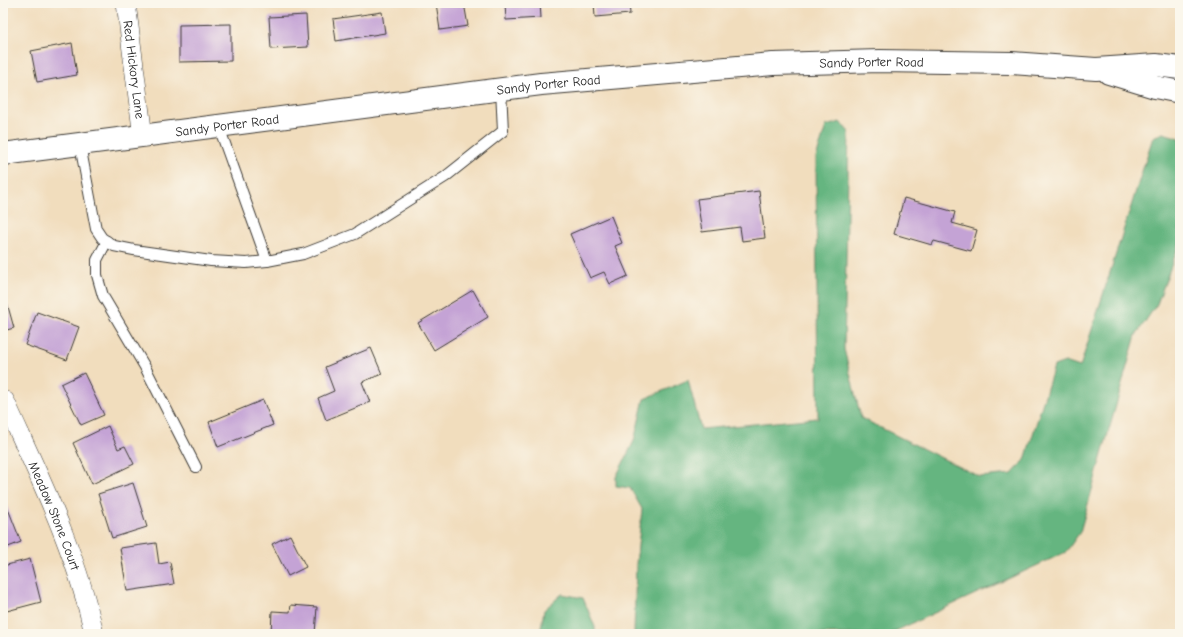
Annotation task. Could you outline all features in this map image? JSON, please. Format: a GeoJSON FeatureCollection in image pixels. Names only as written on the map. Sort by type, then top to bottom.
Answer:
{"type":"FeatureCollection","features":[{"type":"Feature","properties":{"kind":"street","name":"Red Hickory Lane"},"geometry":{"type":"LineString","coordinates":[[126,3],[143,137]]}},
{"type":"Feature","properties":{"kind":"street","name":"Sandy Porter Road"},"geometry":{"type":"LineString","coordinates":[[3,154],[143,137],[541,84],[765,65],[880,60],[1011,63],[1096,70],[1156,65],[1180,68]]}},
{"type":"Feature","properties":{"kind":"street","name":"Sandy Porter Road"},"geometry":{"type":"LineString","coordinates":[[1096,70],[1155,87],[1180,92]]}},
{"type":"Feature","properties":{"kind":"street","name":"Meadow Stone Court"},"geometry":{"type":"LineString","coordinates":[[5,401],[51,503],[73,558],[89,609],[94,634]]}},
{"type":"Feature","properties":{"kind":"lane"},"geometry":{"type":"LineString","coordinates":[[80,145],[96,229],[102,238],[114,246],[211,261],[246,263],[267,261],[303,254],[355,234],[445,177],[503,131],[501,89]]}},
{"type":"Feature","properties":{"kind":"lane"},"geometry":{"type":"LineString","coordinates":[[219,127],[267,261]]}},
{"type":"Feature","properties":{"kind":"lane"},"geometry":{"type":"LineString","coordinates":[[107,241],[97,260],[97,275],[103,296],[145,367],[196,467]]}},
{"type":"Feature","properties":{"kind":"green space"},"geometry":{"type":"Polygon","coordinates":[[[840,122],[849,132],[844,349],[861,418],[980,477],[1012,474],[1025,460],[1054,366],[1065,362],[1080,367],[1153,137],[1163,133],[1180,138],[1180,242],[1157,304],[1136,335],[1080,532],[1066,552],[889,634],[634,634],[636,564],[642,509],[630,488],[616,486],[616,477],[634,441],[644,399],[688,380],[701,429],[818,418],[816,158],[826,126],[840,122]]]}},
{"type":"Feature","properties":{"kind":"green space"},"geometry":{"type":"Polygon","coordinates":[[[562,594],[583,598],[595,627],[595,634],[540,634],[544,610],[562,594]]]}},
{"type":"Feature","properties":{"kind":"building"},"geometry":{"type":"Polygon","coordinates":[[[436,3],[464,3],[468,26],[440,30],[436,3]]]}},
{"type":"Feature","properties":{"kind":"building"},"geometry":{"type":"Polygon","coordinates":[[[505,3],[540,3],[541,18],[506,20],[505,3]]]}},
{"type":"Feature","properties":{"kind":"building"},"geometry":{"type":"Polygon","coordinates":[[[594,3],[629,3],[630,14],[595,17],[594,3]]]}},
{"type":"Feature","properties":{"kind":"building"},"geometry":{"type":"Polygon","coordinates":[[[382,12],[385,33],[336,41],[333,19],[382,12]]]}},
{"type":"Feature","properties":{"kind":"building"},"geometry":{"type":"Polygon","coordinates":[[[306,15],[308,47],[271,49],[269,17],[306,15]]]}},
{"type":"Feature","properties":{"kind":"building"},"geometry":{"type":"Polygon","coordinates":[[[231,24],[231,61],[179,62],[179,25],[231,24]]]}},
{"type":"Feature","properties":{"kind":"building"},"geometry":{"type":"Polygon","coordinates":[[[3,28],[6,28],[6,54],[3,54],[3,28]]]}},
{"type":"Feature","properties":{"kind":"building"},"geometry":{"type":"Polygon","coordinates":[[[72,43],[77,75],[37,82],[31,51],[72,43]]]}},
{"type":"Feature","properties":{"kind":"building"},"geometry":{"type":"Polygon","coordinates":[[[759,191],[765,238],[742,241],[740,227],[702,232],[697,199],[759,191]]]}},
{"type":"Feature","properties":{"kind":"building"},"geometry":{"type":"Polygon","coordinates":[[[904,198],[955,212],[952,223],[977,230],[971,251],[934,241],[932,245],[894,234],[904,198]]]}},
{"type":"Feature","properties":{"kind":"building"},"geometry":{"type":"Polygon","coordinates":[[[611,216],[622,243],[615,246],[628,276],[610,284],[604,272],[590,278],[570,234],[611,216]]]}},
{"type":"Feature","properties":{"kind":"building"},"geometry":{"type":"Polygon","coordinates":[[[473,290],[488,317],[434,350],[418,323],[473,290]]]}},
{"type":"Feature","properties":{"kind":"building"},"geometry":{"type":"Polygon","coordinates":[[[7,303],[14,328],[3,331],[3,304],[7,303]]]}},
{"type":"Feature","properties":{"kind":"building"},"geometry":{"type":"Polygon","coordinates":[[[37,312],[79,327],[67,360],[25,345],[37,312]]]}},
{"type":"Feature","properties":{"kind":"building"},"geometry":{"type":"Polygon","coordinates":[[[371,348],[382,374],[362,382],[370,402],[326,420],[318,398],[334,391],[325,367],[371,348]]]}},
{"type":"Feature","properties":{"kind":"building"},"geometry":{"type":"Polygon","coordinates":[[[84,373],[104,415],[81,425],[61,384],[84,373]]]}},
{"type":"Feature","properties":{"kind":"building"},"geometry":{"type":"Polygon","coordinates":[[[263,400],[273,425],[218,447],[209,422],[263,400]]]}},
{"type":"Feature","properties":{"kind":"building"},"geometry":{"type":"Polygon","coordinates":[[[108,426],[118,449],[125,446],[134,464],[92,484],[73,443],[108,426]]]}},
{"type":"Feature","properties":{"kind":"building"},"geometry":{"type":"Polygon","coordinates":[[[133,483],[147,527],[112,538],[98,494],[133,483]]]}},
{"type":"Feature","properties":{"kind":"building"},"geometry":{"type":"Polygon","coordinates":[[[3,501],[5,501],[21,542],[3,549],[3,501]]]}},
{"type":"Feature","properties":{"kind":"building"},"geometry":{"type":"Polygon","coordinates":[[[290,535],[306,567],[288,576],[272,544],[290,535]]]}},
{"type":"Feature","properties":{"kind":"building"},"geometry":{"type":"Polygon","coordinates":[[[156,543],[159,564],[170,562],[174,584],[127,591],[120,548],[156,543]]]}},
{"type":"Feature","properties":{"kind":"building"},"geometry":{"type":"Polygon","coordinates":[[[30,559],[41,602],[3,612],[3,566],[30,559]]]}},
{"type":"Feature","properties":{"kind":"building"},"geometry":{"type":"Polygon","coordinates":[[[291,605],[317,607],[315,634],[271,634],[272,611],[290,612],[291,605]]]}}]}
